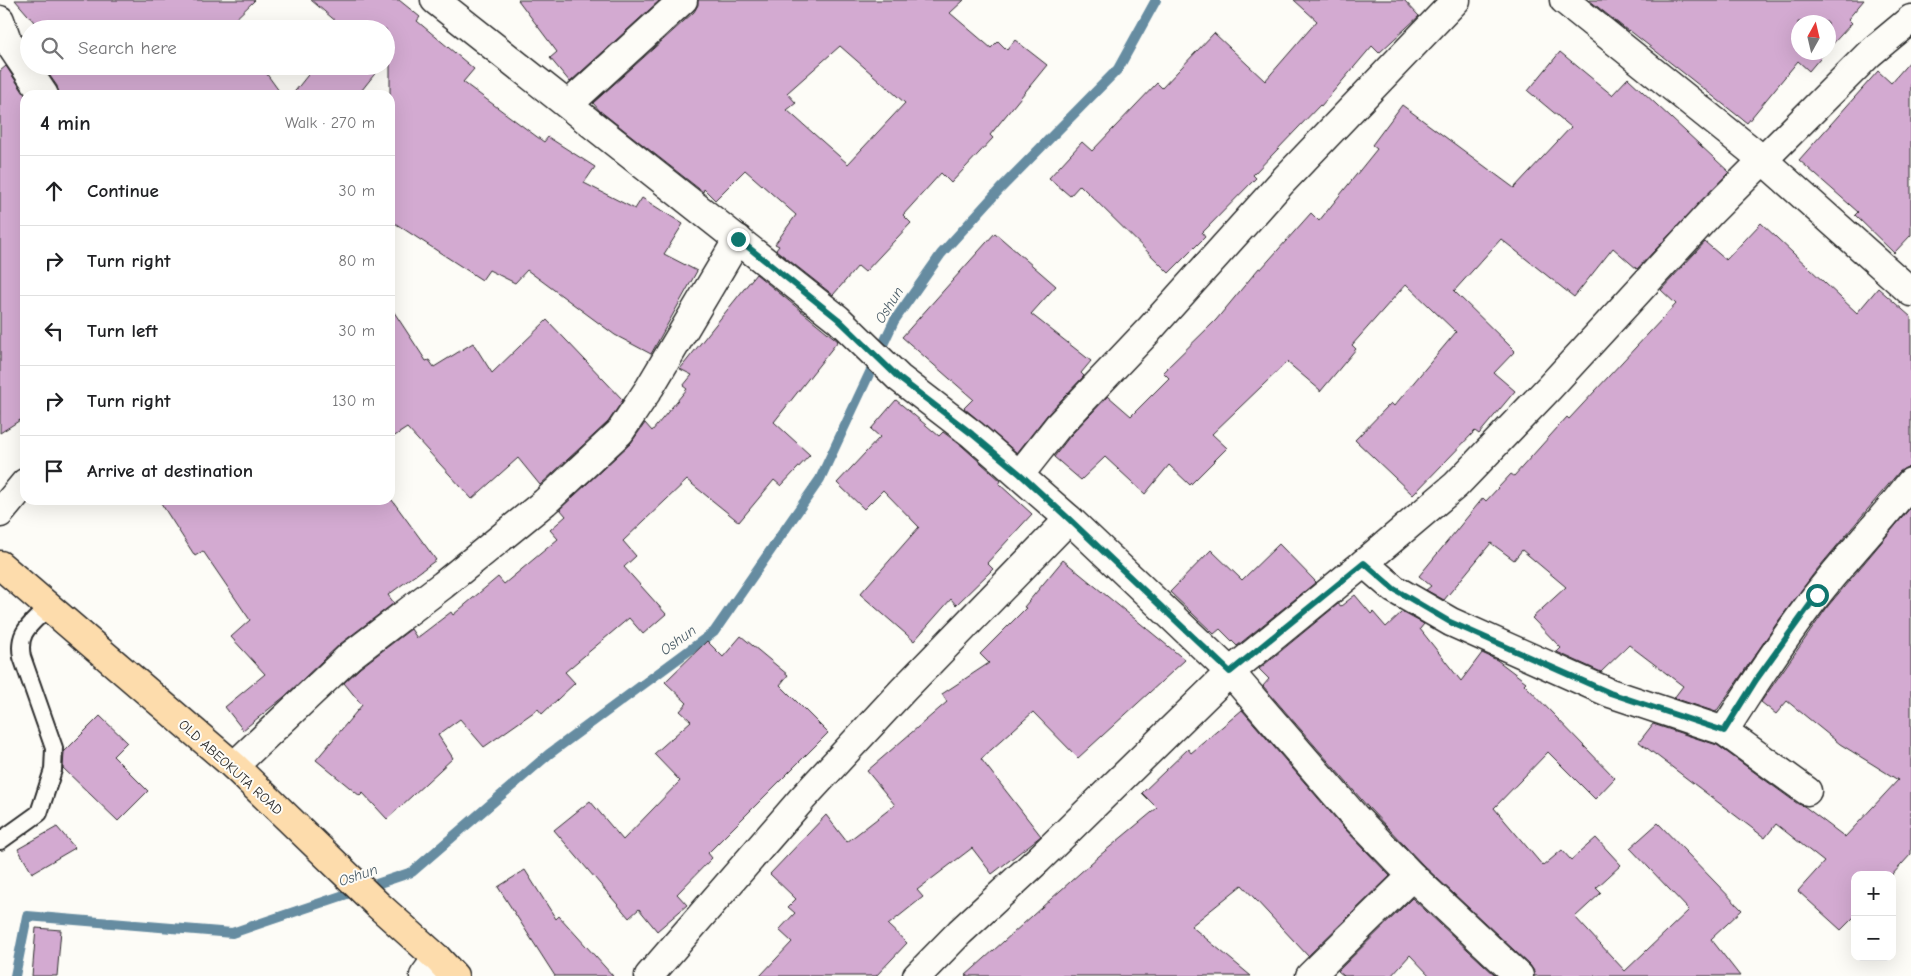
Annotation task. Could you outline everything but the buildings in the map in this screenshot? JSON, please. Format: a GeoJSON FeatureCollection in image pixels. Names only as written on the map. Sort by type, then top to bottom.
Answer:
{"type":"FeatureCollection","features":[{"type":"Feature","properties":{"kind":"highway","name":"OLD ABEOKUTA ROAD"},"geometry":{"type":"LineString","coordinates":[[0,565],[234,766],[378,905],[438,970]]}},
{"type":"Feature","properties":{"kind":"street"},"geometry":{"type":"LineString","coordinates":[[435,0],[569,104],[838,319],[899,378],[972,434],[1020,474],[1230,672],[1355,817],[1412,876],[1519,976]]}},
{"type":"Feature","properties":{"kind":"street"},"geometry":{"type":"LineString","coordinates":[[569,104],[683,0]]}},
{"type":"Feature","properties":{"kind":"street"},"geometry":{"type":"LineString","coordinates":[[1020,474],[1058,426],[1149,330],[1283,181],[1456,0]]}},
{"type":"Feature","properties":{"kind":"street"},"geometry":{"type":"LineString","coordinates":[[1564,0],[1763,160],[1911,292]]}},
{"type":"Feature","properties":{"kind":"street"},"geometry":{"type":"LineString","coordinates":[[917,976],[960,932],[1038,860],[1230,672],[1456,485],[1711,212],[1869,54],[1911,18]]}},
{"type":"Feature","properties":{"kind":"street"},"geometry":{"type":"LineString","coordinates":[[0,20],[7,40],[20,59]]}},
{"type":"Feature","properties":{"kind":"street"},"geometry":{"type":"LineString","coordinates":[[31,75],[41,90]]}},
{"type":"Feature","properties":{"kind":"street"},"geometry":{"type":"LineString","coordinates":[[234,766],[350,656],[443,585],[545,502],[620,432],[650,387],[738,239]]}},
{"type":"Feature","properties":{"kind":"street"},"geometry":{"type":"LineString","coordinates":[[1724,731],[1756,680],[1817,595],[1894,505],[1911,482]]}},
{"type":"Feature","properties":{"kind":"street"},"geometry":{"type":"LineString","coordinates":[[0,513],[20,489]]}},
{"type":"Feature","properties":{"kind":"street"},"geometry":{"type":"LineString","coordinates":[[649,976],[815,785],[903,690],[1069,519]]}},
{"type":"Feature","properties":{"kind":"street"},"geometry":{"type":"LineString","coordinates":[[1364,563],[1394,589],[1450,622],[1610,693],[1724,731],[1808,791]]}},
{"type":"Feature","properties":{"kind":"street"},"geometry":{"type":"LineString","coordinates":[[1310,976],[1412,876]]}},
{"type":"Feature","properties":{"kind":"lane"},"geometry":{"type":"LineString","coordinates":[[0,841],[39,813],[53,770],[54,748],[22,658],[19,644],[25,631],[48,607]]}},
{"type":"Feature","properties":{"kind":"waterway","name":"Oshun"},"geometry":{"type":"LineString","coordinates":[[15,976],[27,916],[232,933],[412,872],[549,754],[714,632],[820,479],[894,321],[941,254],[1000,189],[1118,69],[1156,0]]}},
{"type":"Feature","properties":{"kind":"route"},"geometry":{"type":"LineString","coordinates":[[738,239],[838,319],[899,378],[972,434],[1020,474],[1230,672],[1364,563],[1394,589],[1450,622],[1610,693],[1724,731],[1756,680],[1817,595]]}}]}
